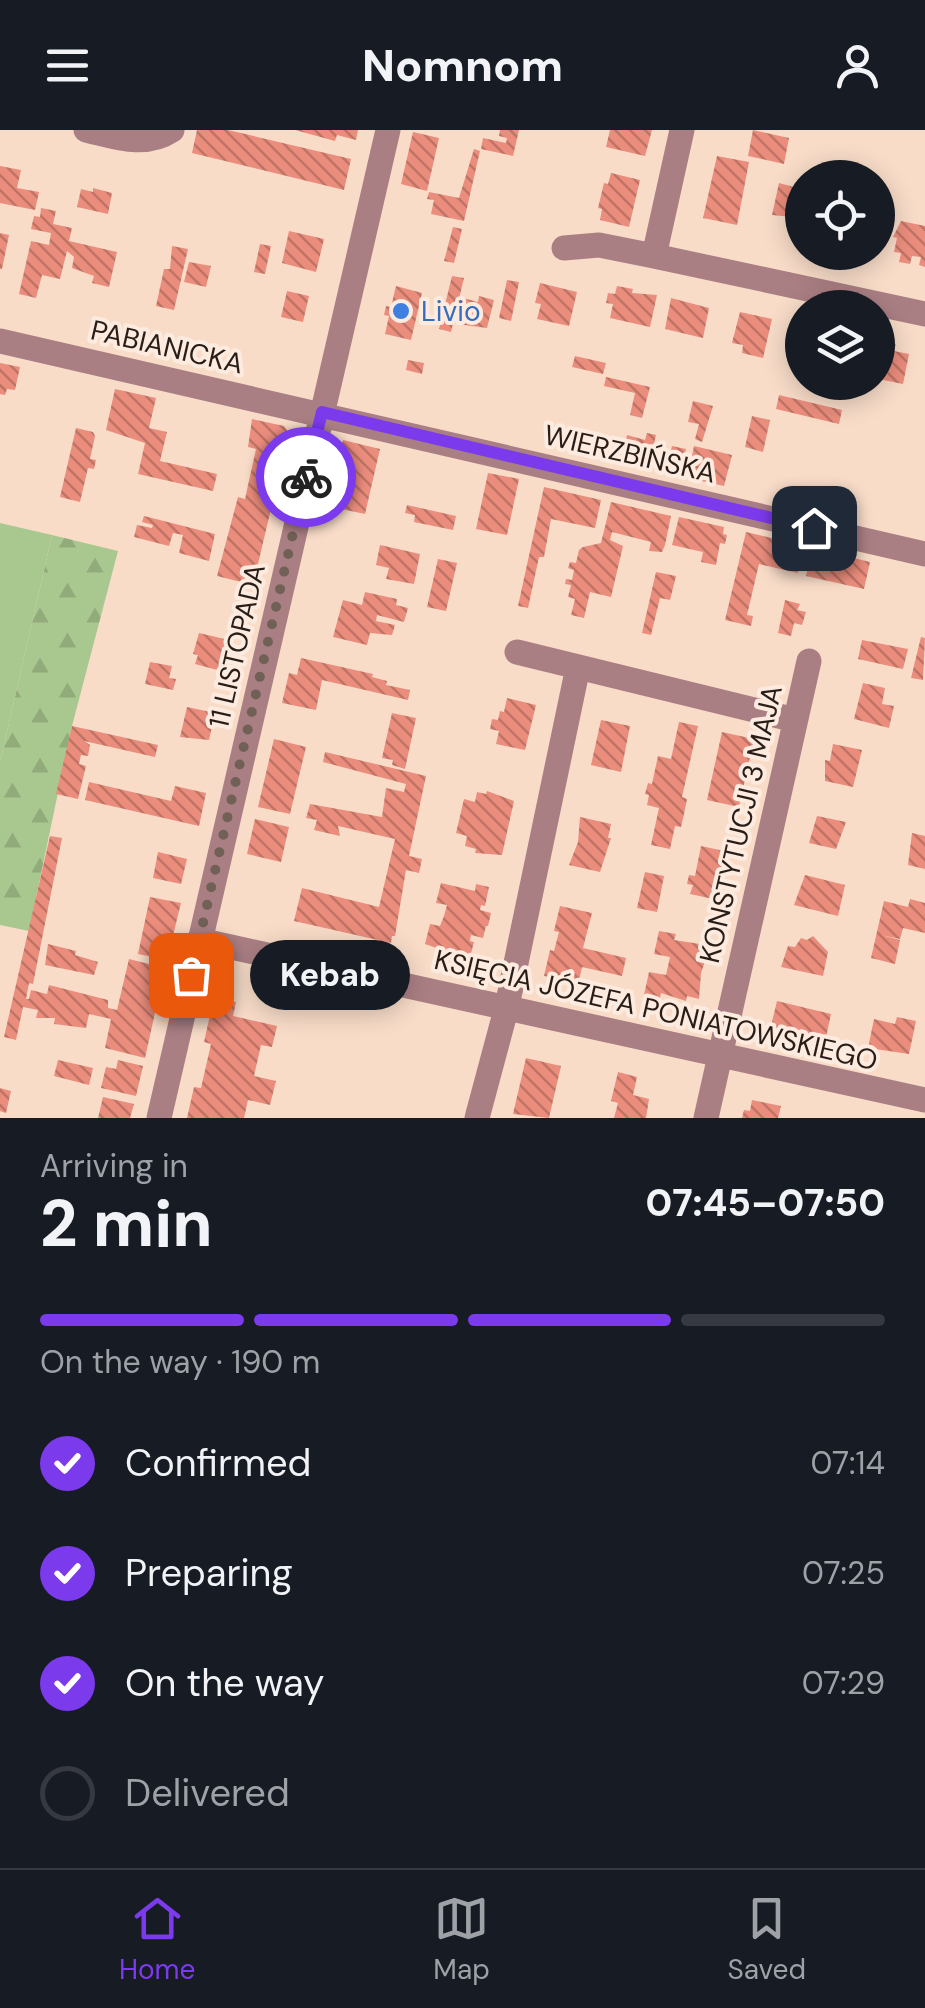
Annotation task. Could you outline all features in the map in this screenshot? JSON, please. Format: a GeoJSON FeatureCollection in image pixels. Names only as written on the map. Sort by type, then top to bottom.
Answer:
{"type":"FeatureCollection","features":[{"type":"Feature","properties":{"kind":"street"},"geometry":{"type":"LineString","coordinates":[[86,130],[138,141],[152,140],[172,130]]}},
{"type":"Feature","properties":{"kind":"street","name":"11 LISTOPADA"},"geometry":{"type":"LineString","coordinates":[[159,1118],[388,130]]}},
{"type":"Feature","properties":{"kind":"street"},"geometry":{"type":"LineString","coordinates":[[654,256],[682,130]]}},
{"type":"Feature","properties":{"kind":"street"},"geometry":{"type":"LineString","coordinates":[[564,248],[599,245],[925,314]]}},
{"type":"Feature","properties":{"kind":"street","name":"PABIANICKA"},"geometry":{"type":"LineString","coordinates":[[0,341],[322,412]]}},
{"type":"Feature","properties":{"kind":"street","name":"WIERZBIŃSKA"},"geometry":{"type":"LineString","coordinates":[[322,412],[925,554]]}},
{"type":"Feature","properties":{"kind":"street"},"geometry":{"type":"LineString","coordinates":[[518,652],[796,720]]}},
{"type":"Feature","properties":{"kind":"street","name":"KONSTYTUCJI 3 MAJA"},"geometry":{"type":"LineString","coordinates":[[706,1118],[809,661]]}},
{"type":"Feature","properties":{"kind":"street"},"geometry":{"type":"LineString","coordinates":[[477,1118],[506,1006],[578,667]]}},
{"type":"Feature","properties":{"kind":"street","name":"KSIĘCIA JÓZEFA PONIATOWSKIEGO"},"geometry":{"type":"LineString","coordinates":[[199,940],[925,1100]]}},
{"type":"Feature","properties":{"kind":"green space"},"geometry":{"type":"Polygon","coordinates":[[[0,523],[52,535],[0,762],[0,523]]]}},
{"type":"Feature","properties":{"kind":"green space"},"geometry":{"type":"Polygon","coordinates":[[[52,535],[118,551],[72,726],[29,931],[0,925],[0,762],[52,535]]]}},
{"type":"Feature","properties":{"kind":"building"},"geometry":{"type":"Polygon","coordinates":[[[197,130],[228,130],[351,159],[344,190],[192,153],[197,130]]]}},
{"type":"Feature","properties":{"kind":"building"},"geometry":{"type":"Polygon","coordinates":[[[295,130],[358,130],[356,140],[337,135],[335,141],[295,130]]]}},
{"type":"Feature","properties":{"kind":"building"},"geometry":{"type":"Polygon","coordinates":[[[500,130],[519,130],[513,156],[481,149],[483,138],[506,143],[507,138],[499,136],[500,130]]]}},
{"type":"Feature","properties":{"kind":"building"},"geometry":{"type":"Polygon","coordinates":[[[610,130],[652,130],[645,156],[606,147],[610,130]]]}},
{"type":"Feature","properties":{"kind":"building"},"geometry":{"type":"Polygon","coordinates":[[[753,130],[789,138],[784,164],[748,156],[753,130]]]}},
{"type":"Feature","properties":{"kind":"building"},"geometry":{"type":"Polygon","coordinates":[[[413,132],[439,138],[427,191],[401,184],[413,132]]]}},
{"type":"Feature","properties":{"kind":"building"},"geometry":{"type":"Polygon","coordinates":[[[474,149],[480,151],[464,221],[431,214],[434,200],[427,199],[429,192],[459,198],[474,149]]]}},
{"type":"Feature","properties":{"kind":"building"},"geometry":{"type":"Polygon","coordinates":[[[717,156],[749,162],[737,225],[703,218],[717,156]]]}},
{"type":"Feature","properties":{"kind":"building"},"geometry":{"type":"Polygon","coordinates":[[[0,166],[21,170],[17,188],[39,192],[35,210],[0,203],[0,166]]]}},
{"type":"Feature","properties":{"kind":"building"},"geometry":{"type":"Polygon","coordinates":[[[611,173],[640,180],[629,227],[600,220],[602,209],[598,208],[604,183],[608,184],[611,173]]]}},
{"type":"Feature","properties":{"kind":"building"},"geometry":{"type":"Polygon","coordinates":[[[779,183],[785,185],[785,216],[772,215],[779,183]]]}},
{"type":"Feature","properties":{"kind":"building"},"geometry":{"type":"Polygon","coordinates":[[[93,188],[112,193],[108,214],[77,207],[81,189],[93,192],[93,188]]]}},
{"type":"Feature","properties":{"kind":"building"},"geometry":{"type":"Polygon","coordinates":[[[41,208],[56,211],[53,224],[72,228],[69,241],[117,252],[109,287],[92,283],[94,276],[72,268],[74,257],[67,251],[60,279],[42,275],[36,298],[19,294],[31,241],[49,245],[51,233],[31,229],[41,208]]]}},
{"type":"Feature","properties":{"kind":"building"},"geometry":{"type":"Polygon","coordinates":[[[901,221],[925,226],[925,267],[919,265],[921,257],[912,256],[910,264],[899,262],[901,253],[895,252],[895,233],[901,221]]]}},
{"type":"Feature","properties":{"kind":"building"},"geometry":{"type":"Polygon","coordinates":[[[453,227],[462,229],[454,263],[444,261],[453,227]]]}},
{"type":"Feature","properties":{"kind":"building"},"geometry":{"type":"Polygon","coordinates":[[[289,231],[324,239],[316,272],[282,263],[289,231]]]}},
{"type":"Feature","properties":{"kind":"building"},"geometry":{"type":"Polygon","coordinates":[[[0,233],[9,235],[2,269],[0,269],[0,233]]]}},
{"type":"Feature","properties":{"kind":"building"},"geometry":{"type":"Polygon","coordinates":[[[260,244],[271,246],[265,274],[254,272],[260,244]]]}},
{"type":"Feature","properties":{"kind":"building"},"geometry":{"type":"Polygon","coordinates":[[[172,246],[188,249],[174,310],[156,306],[164,269],[170,269],[172,246]]]}},
{"type":"Feature","properties":{"kind":"building"},"geometry":{"type":"Polygon","coordinates":[[[189,262],[211,266],[206,287],[184,282],[189,262]]]}},
{"type":"Feature","properties":{"kind":"building"},"geometry":{"type":"Polygon","coordinates":[[[452,276],[464,278],[451,332],[439,329],[452,276]]]}},
{"type":"Feature","properties":{"kind":"building"},"geometry":{"type":"Polygon","coordinates":[[[507,280],[519,282],[511,321],[499,318],[507,280]]]}},
{"type":"Feature","properties":{"kind":"building"},"geometry":{"type":"Polygon","coordinates":[[[540,283],[577,292],[569,326],[537,319],[541,304],[535,303],[540,283]]]}},
{"type":"Feature","properties":{"kind":"building","name":"Livio"},"geometry":{"type":"Polygon","coordinates":[[[396,286],[422,293],[411,340],[385,334],[389,316],[384,315],[386,306],[391,307],[396,286]]]}},
{"type":"Feature","properties":{"kind":"building"},"geometry":{"type":"Polygon","coordinates":[[[617,286],[633,289],[632,293],[657,295],[650,327],[610,318],[613,304],[606,303],[608,293],[615,294],[617,286]]]}},
{"type":"Feature","properties":{"kind":"building"},"geometry":{"type":"Polygon","coordinates":[[[287,291],[309,296],[303,322],[281,317],[287,291]]]}},
{"type":"Feature","properties":{"kind":"building"},"geometry":{"type":"Polygon","coordinates":[[[479,296],[494,300],[487,328],[457,324],[463,298],[478,302],[479,296]]]}},
{"type":"Feature","properties":{"kind":"building"},"geometry":{"type":"Polygon","coordinates":[[[671,298],[709,308],[703,338],[665,329],[671,298]]]}},
{"type":"Feature","properties":{"kind":"building"},"geometry":{"type":"Polygon","coordinates":[[[740,312],[772,319],[763,358],[742,353],[743,345],[732,343],[740,312]]]}},
{"type":"Feature","properties":{"kind":"building"},"geometry":{"type":"Polygon","coordinates":[[[895,351],[909,354],[903,384],[895,382],[895,351]]]}},
{"type":"Feature","properties":{"kind":"building"},"geometry":{"type":"Polygon","coordinates":[[[575,356],[606,363],[603,374],[572,367],[575,356]]]}},
{"type":"Feature","properties":{"kind":"building"},"geometry":{"type":"Polygon","coordinates":[[[408,360],[424,363],[422,374],[406,370],[408,360]]]}},
{"type":"Feature","properties":{"kind":"building"},"geometry":{"type":"Polygon","coordinates":[[[0,363],[20,367],[15,390],[7,389],[5,395],[0,394],[0,363]]]}},
{"type":"Feature","properties":{"kind":"building"},"geometry":{"type":"Polygon","coordinates":[[[606,377],[650,387],[642,418],[630,415],[635,393],[604,386],[606,377]]]}},
{"type":"Feature","properties":{"kind":"building"},"geometry":{"type":"Polygon","coordinates":[[[115,389],[156,398],[149,428],[167,432],[160,461],[217,474],[213,491],[138,474],[145,443],[106,430],[115,389]]]}},
{"type":"Feature","properties":{"kind":"building"},"geometry":{"type":"Polygon","coordinates":[[[779,395],[785,400],[842,410],[839,424],[776,409],[779,395]]]}},
{"type":"Feature","properties":{"kind":"building"},"geometry":{"type":"Polygon","coordinates":[[[693,401],[713,406],[702,442],[695,439],[699,424],[688,422],[693,401]]]}},
{"type":"Feature","properties":{"kind":"building"},"geometry":{"type":"Polygon","coordinates":[[[752,416],[770,420],[763,452],[745,447],[752,416]]]}},
{"type":"Feature","properties":{"kind":"building"},"geometry":{"type":"Polygon","coordinates":[[[252,419],[284,426],[289,433],[253,585],[217,576],[238,497],[245,499],[256,449],[248,447],[252,419]]]}},
{"type":"Feature","properties":{"kind":"building"},"geometry":{"type":"Polygon","coordinates":[[[76,428],[95,436],[90,459],[96,460],[94,469],[88,468],[80,502],[60,497],[76,428]]]}},
{"type":"Feature","properties":{"kind":"building"},"geometry":{"type":"Polygon","coordinates":[[[647,433],[656,435],[652,453],[657,454],[652,470],[622,462],[627,435],[645,440],[647,433]]]}},
{"type":"Feature","properties":{"kind":"building"},"geometry":{"type":"Polygon","coordinates":[[[343,440],[380,449],[365,514],[327,506],[343,440]]]}},
{"type":"Feature","properties":{"kind":"building"},"geometry":{"type":"Polygon","coordinates":[[[672,446],[686,449],[680,476],[666,473],[672,446]]]}},
{"type":"Feature","properties":{"kind":"building"},"geometry":{"type":"Polygon","coordinates":[[[694,446],[732,455],[724,486],[688,478],[694,446]]]}},
{"type":"Feature","properties":{"kind":"building"},"geometry":{"type":"Polygon","coordinates":[[[488,473],[519,479],[507,535],[476,529],[488,473]]]}},
{"type":"Feature","properties":{"kind":"building"},"geometry":{"type":"Polygon","coordinates":[[[544,487],[601,500],[595,528],[551,519],[528,608],[518,606],[544,487]]]}},
{"type":"Feature","properties":{"kind":"building"},"geometry":{"type":"Polygon","coordinates":[[[611,502],[671,516],[665,545],[662,552],[649,551],[651,542],[612,532],[610,540],[623,546],[611,597],[590,592],[584,618],[571,615],[575,599],[568,597],[571,585],[565,584],[566,579],[572,580],[574,570],[568,568],[570,562],[576,563],[583,547],[601,543],[611,502]]]}},
{"type":"Feature","properties":{"kind":"building"},"geometry":{"type":"Polygon","coordinates":[[[407,505],[456,516],[453,530],[414,522],[415,515],[405,513],[407,505]]]}},
{"type":"Feature","properties":{"kind":"building"},"geometry":{"type":"Polygon","coordinates":[[[144,516],[215,534],[209,561],[179,553],[183,535],[173,533],[169,546],[134,537],[137,525],[152,528],[153,525],[142,522],[144,516]]]}},
{"type":"Feature","properties":{"kind":"building"},"geometry":{"type":"Polygon","coordinates":[[[679,517],[724,527],[723,534],[727,535],[725,544],[720,543],[716,565],[701,562],[703,552],[672,545],[679,517]]]}},
{"type":"Feature","properties":{"kind":"building"},"geometry":{"type":"Polygon","coordinates":[[[746,532],[804,546],[798,573],[759,564],[747,615],[753,616],[751,626],[725,620],[746,532]]]}},
{"type":"Feature","properties":{"kind":"building"},"geometry":{"type":"Polygon","coordinates":[[[380,545],[420,554],[414,584],[386,579],[389,568],[376,565],[380,545]]]}},
{"type":"Feature","properties":{"kind":"building"},"geometry":{"type":"Polygon","coordinates":[[[812,548],[870,562],[864,589],[806,576],[812,548]]]}},
{"type":"Feature","properties":{"kind":"building"},"geometry":{"type":"Polygon","coordinates":[[[438,559],[457,563],[446,611],[427,607],[438,559]]]}},
{"type":"Feature","properties":{"kind":"building"},"geometry":{"type":"Polygon","coordinates":[[[656,572],[676,576],[670,600],[660,598],[651,635],[642,633],[656,572]]]}},
{"type":"Feature","properties":{"kind":"building"},"geometry":{"type":"Polygon","coordinates":[[[365,592],[397,599],[396,605],[408,608],[404,622],[377,615],[376,621],[395,625],[392,635],[370,633],[367,645],[333,637],[343,600],[362,605],[365,592]]]}},
{"type":"Feature","properties":{"kind":"building"},"geometry":{"type":"Polygon","coordinates":[[[785,600],[800,604],[797,610],[806,612],[802,625],[794,623],[791,636],[778,633],[785,600]]]}},
{"type":"Feature","properties":{"kind":"building"},"geometry":{"type":"Polygon","coordinates":[[[199,633],[229,640],[221,671],[195,664],[198,655],[193,654],[199,633]]]}},
{"type":"Feature","properties":{"kind":"building"},"geometry":{"type":"Polygon","coordinates":[[[921,637],[925,638],[923,680],[911,678],[921,637]]]}},
{"type":"Feature","properties":{"kind":"building"},"geometry":{"type":"Polygon","coordinates":[[[862,640],[908,649],[903,669],[858,659],[862,640]]]}},
{"type":"Feature","properties":{"kind":"building"},"geometry":{"type":"Polygon","coordinates":[[[301,658],[373,674],[372,677],[387,681],[386,685],[410,690],[408,700],[322,680],[316,710],[282,703],[289,673],[297,675],[301,658]]]}},
{"type":"Feature","properties":{"kind":"building"},"geometry":{"type":"Polygon","coordinates":[[[150,662],[172,666],[169,678],[176,679],[173,690],[145,684],[150,662]]]}},
{"type":"Feature","properties":{"kind":"building"},"geometry":{"type":"Polygon","coordinates":[[[863,683],[885,688],[882,704],[894,706],[889,728],[854,719],[863,683]]]}},
{"type":"Feature","properties":{"kind":"building"},"geometry":{"type":"Polygon","coordinates":[[[507,698],[536,705],[525,750],[496,744],[499,731],[490,729],[492,719],[498,720],[500,711],[504,712],[507,698]]]}},
{"type":"Feature","properties":{"kind":"building"},"geometry":{"type":"Polygon","coordinates":[[[187,707],[215,713],[209,740],[180,737],[187,707]]]}},
{"type":"Feature","properties":{"kind":"building"},"geometry":{"type":"Polygon","coordinates":[[[392,713],[416,718],[405,769],[382,758],[392,713]]]}},
{"type":"Feature","properties":{"kind":"building"},"geometry":{"type":"Polygon","coordinates":[[[601,720],[630,726],[621,772],[591,765],[601,720]]]}},
{"type":"Feature","properties":{"kind":"building"},"geometry":{"type":"Polygon","coordinates":[[[679,722],[698,726],[682,797],[687,799],[684,814],[681,827],[675,826],[670,849],[651,845],[659,808],[647,805],[649,795],[645,794],[648,783],[652,784],[658,756],[671,759],[679,722]]]}},
{"type":"Feature","properties":{"kind":"building"},"geometry":{"type":"Polygon","coordinates":[[[72,726],[158,745],[155,757],[84,741],[90,745],[88,756],[81,755],[79,764],[86,766],[78,799],[56,794],[72,726]]]}},
{"type":"Feature","properties":{"kind":"building"},"geometry":{"type":"Polygon","coordinates":[[[722,732],[754,739],[739,807],[707,800],[722,732]]]}},
{"type":"Feature","properties":{"kind":"building"},"geometry":{"type":"Polygon","coordinates":[[[274,739],[306,747],[290,814],[258,807],[274,739]]]}},
{"type":"Feature","properties":{"kind":"building"},"geometry":{"type":"Polygon","coordinates":[[[833,744],[862,750],[853,787],[825,781],[825,760],[830,761],[833,744]]]}},
{"type":"Feature","properties":{"kind":"building"},"geometry":{"type":"Polygon","coordinates":[[[325,752],[426,776],[409,856],[422,859],[419,873],[406,870],[391,943],[294,921],[302,888],[379,907],[395,839],[338,826],[340,836],[314,830],[317,820],[306,818],[310,804],[382,817],[386,788],[404,792],[406,784],[323,762],[325,752]]]}},
{"type":"Feature","properties":{"kind":"building"},"geometry":{"type":"Polygon","coordinates":[[[89,782],[171,801],[175,786],[206,793],[199,826],[85,800],[89,782]]]}},
{"type":"Feature","properties":{"kind":"building"},"geometry":{"type":"Polygon","coordinates":[[[487,791],[514,801],[502,855],[475,853],[476,849],[465,846],[467,836],[456,833],[464,799],[475,802],[477,792],[487,791]]]}},
{"type":"Feature","properties":{"kind":"building"},"geometry":{"type":"Polygon","coordinates":[[[817,816],[846,822],[836,849],[809,843],[817,816]]]}},
{"type":"Feature","properties":{"kind":"building"},"geometry":{"type":"Polygon","coordinates":[[[580,817],[611,824],[611,838],[600,872],[569,865],[578,842],[580,817]]]}},
{"type":"Feature","properties":{"kind":"building"},"geometry":{"type":"Polygon","coordinates":[[[255,819],[289,827],[281,862],[247,854],[255,819]]]}},
{"type":"Feature","properties":{"kind":"building"},"geometry":{"type":"Polygon","coordinates":[[[912,833],[925,836],[925,869],[908,865],[912,833]]]}},
{"type":"Feature","properties":{"kind":"building"},"geometry":{"type":"Polygon","coordinates":[[[50,836],[62,838],[33,984],[29,983],[26,999],[31,990],[47,994],[49,985],[108,1000],[108,1008],[117,1010],[129,959],[165,968],[145,1058],[105,1048],[111,1019],[89,1014],[86,1028],[54,1024],[55,1018],[36,1018],[38,1010],[23,1007],[16,1040],[4,1037],[50,836]]]}},
{"type":"Feature","properties":{"kind":"building"},"geometry":{"type":"Polygon","coordinates":[[[701,846],[729,852],[718,900],[690,894],[693,885],[687,884],[689,875],[695,876],[701,846]]]}},
{"type":"Feature","properties":{"kind":"building"},"geometry":{"type":"Polygon","coordinates":[[[158,852],[187,859],[181,884],[153,878],[158,852]]]}},
{"type":"Feature","properties":{"kind":"building"},"geometry":{"type":"Polygon","coordinates":[[[645,872],[664,876],[657,912],[637,908],[645,872]]]}},
{"type":"Feature","properties":{"kind":"building"},"geometry":{"type":"Polygon","coordinates":[[[805,875],[845,885],[838,916],[794,905],[805,875]]]}},
{"type":"Feature","properties":{"kind":"building"},"geometry":{"type":"Polygon","coordinates":[[[441,883],[475,891],[476,884],[489,887],[485,906],[481,905],[480,910],[491,913],[488,926],[483,938],[471,935],[470,941],[474,942],[469,961],[458,959],[459,952],[425,944],[430,924],[440,926],[447,905],[436,903],[441,883]]]}},
{"type":"Feature","properties":{"kind":"building"},"geometry":{"type":"Polygon","coordinates":[[[150,897],[181,903],[167,960],[138,954],[150,897]]]}},
{"type":"Feature","properties":{"kind":"building"},"geometry":{"type":"Polygon","coordinates":[[[910,899],[925,903],[925,933],[903,928],[900,939],[881,935],[900,940],[895,964],[871,958],[884,901],[908,907],[910,899]]]}},
{"type":"Feature","properties":{"kind":"building"},"geometry":{"type":"Polygon","coordinates":[[[560,906],[592,913],[583,948],[626,958],[622,976],[582,967],[579,981],[544,976],[559,932],[554,931],[560,906]]]}},
{"type":"Feature","properties":{"kind":"building"},"geometry":{"type":"Polygon","coordinates":[[[659,931],[676,934],[674,940],[700,944],[699,948],[709,950],[701,973],[699,999],[687,996],[686,1001],[661,993],[660,998],[644,995],[649,972],[666,975],[670,957],[654,954],[659,931]]]}},
{"type":"Feature","properties":{"kind":"building"},"geometry":{"type":"Polygon","coordinates":[[[813,936],[828,952],[823,976],[781,967],[788,946],[795,947],[801,938],[813,936]]]}},
{"type":"Feature","properties":{"kind":"building"},"geometry":{"type":"Polygon","coordinates":[[[48,944],[98,962],[94,975],[45,965],[48,944]]]}},
{"type":"Feature","properties":{"kind":"building"},"geometry":{"type":"Polygon","coordinates":[[[214,997],[236,1002],[233,1016],[277,1026],[272,1047],[261,1045],[254,1076],[276,1081],[270,1105],[248,1100],[244,1118],[187,1118],[194,1087],[201,1088],[211,1044],[204,1042],[214,997]]]}},
{"type":"Feature","properties":{"kind":"building"},"geometry":{"type":"Polygon","coordinates":[[[777,1001],[831,1014],[825,1042],[770,1030],[777,1001]]]}},
{"type":"Feature","properties":{"kind":"building"},"geometry":{"type":"Polygon","coordinates":[[[897,1017],[916,1021],[909,1054],[868,1048],[874,1019],[895,1024],[897,1017]]]}},
{"type":"Feature","properties":{"kind":"building"},"geometry":{"type":"Polygon","coordinates":[[[526,1058],[561,1066],[549,1118],[513,1114],[526,1058]]]}},
{"type":"Feature","properties":{"kind":"building"},"geometry":{"type":"Polygon","coordinates":[[[58,1060],[93,1068],[89,1085],[54,1076],[58,1060]]]}},
{"type":"Feature","properties":{"kind":"building"},"geometry":{"type":"Polygon","coordinates":[[[118,1060],[143,1066],[136,1096],[101,1088],[106,1067],[116,1069],[118,1060]]]}},
{"type":"Feature","properties":{"kind":"building"},"geometry":{"type":"Polygon","coordinates":[[[618,1072],[637,1077],[633,1095],[649,1099],[646,1118],[614,1118],[618,1103],[611,1101],[618,1072]]]}},
{"type":"Feature","properties":{"kind":"building"},"geometry":{"type":"Polygon","coordinates":[[[0,1088],[11,1091],[6,1113],[0,1111],[0,1088]]]}},
{"type":"Feature","properties":{"kind":"building"},"geometry":{"type":"Polygon","coordinates":[[[103,1097],[134,1104],[130,1118],[98,1118],[103,1097]]]}},
{"type":"Feature","properties":{"kind":"building"},"geometry":{"type":"Polygon","coordinates":[[[752,1100],[781,1106],[778,1118],[742,1118],[744,1110],[750,1111],[752,1100]]]}},
{"type":"Feature","properties":{"kind":"way so far"},"geometry":{"type":"LineString","coordinates":[[191,975],[306,477]]}},
{"type":"Feature","properties":{"kind":"place","name":"Livio"},"geometry":{"type":"Point","coordinates":[401,311]}},
{"type":"Feature","properties":{"kind":"place","name":"Kebab"},"geometry":{"type":"Point","coordinates":[191,975]}},
{"type":"Feature","properties":{"kind":"route"},"geometry":{"type":"LineString","coordinates":[[306,477],[322,412],[814,528]]}}]}
